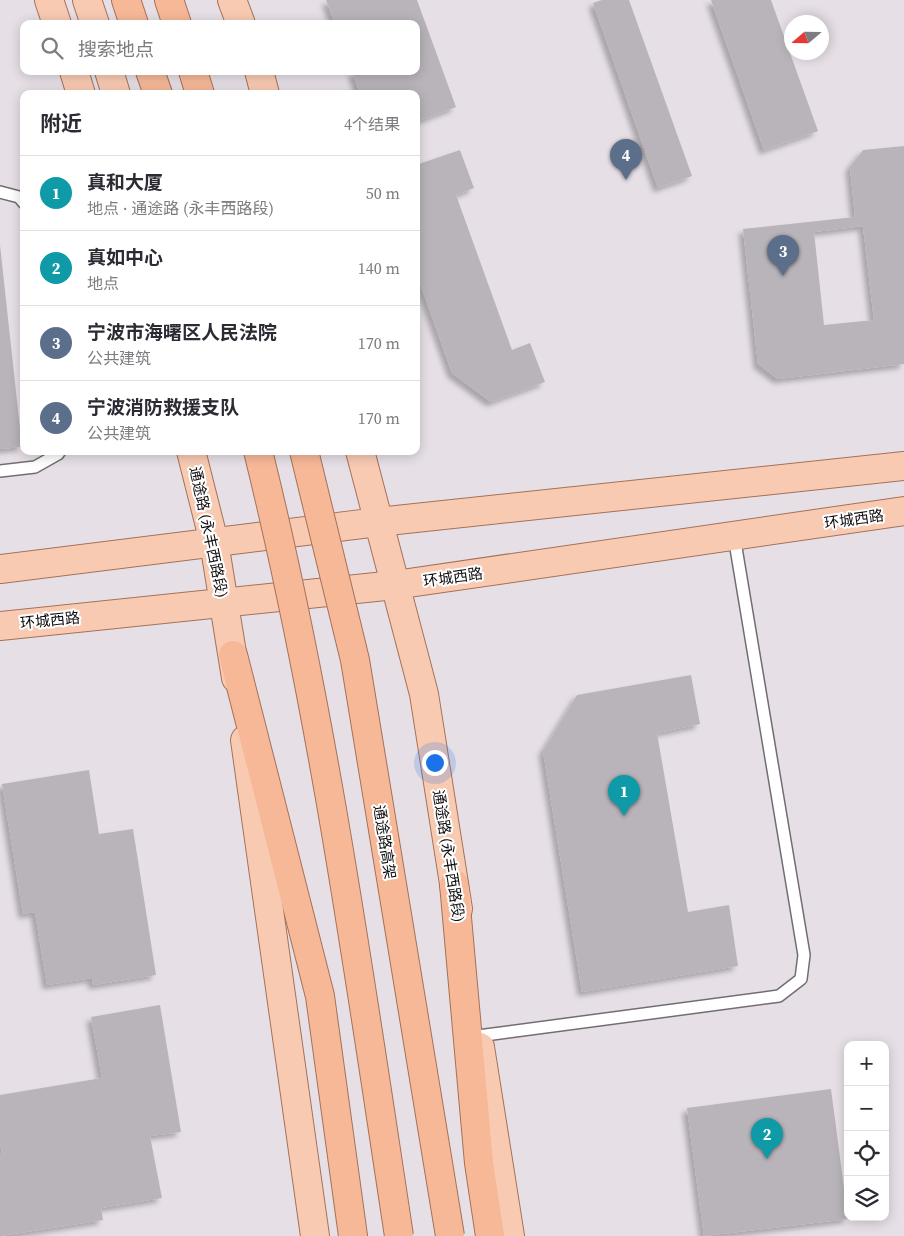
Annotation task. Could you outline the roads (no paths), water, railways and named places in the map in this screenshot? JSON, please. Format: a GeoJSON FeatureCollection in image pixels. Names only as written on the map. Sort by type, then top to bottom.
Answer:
{"type":"FeatureCollection","features":[{"type":"Feature","properties":{"kind":"highway"},"geometry":{"type":"LineString","coordinates":[[126,0],[133,20]]}},
{"type":"Feature","properties":{"kind":"highway"},"geometry":{"type":"LineString","coordinates":[[169,0],[176,20]]}},
{"type":"Feature","properties":{"kind":"highway"},"geometry":{"type":"LineString","coordinates":[[151,75],[157,90]]}},
{"type":"Feature","properties":{"kind":"highway"},"geometry":{"type":"LineString","coordinates":[[194,75],[199,90]]}},
{"type":"Feature","properties":{"kind":"highway"},"geometry":{"type":"LineString","coordinates":[[259,455],[285,559],[350,914],[399,1236]]}},
{"type":"Feature","properties":{"kind":"highway","name":"通途路高架"},"geometry":{"type":"LineString","coordinates":[[305,455],[355,660],[450,1236]]}},
{"type":"Feature","properties":{"kind":"highway"},"geometry":{"type":"LineString","coordinates":[[232,654],[320,996],[353,1236]]}},
{"type":"Feature","properties":{"kind":"highway"},"geometry":{"type":"LineString","coordinates":[[454,884],[478,1163],[490,1236]]}},
{"type":"Feature","properties":{"kind":"main road"},"geometry":{"type":"LineString","coordinates":[[49,0],[56,20]]}},
{"type":"Feature","properties":{"kind":"main road"},"geometry":{"type":"LineString","coordinates":[[87,0],[93,20]]}},
{"type":"Feature","properties":{"kind":"main road"},"geometry":{"type":"LineString","coordinates":[[232,0],[240,20]]}},
{"type":"Feature","properties":{"kind":"main road"},"geometry":{"type":"LineString","coordinates":[[75,75],[80,90]]}},
{"type":"Feature","properties":{"kind":"main road"},"geometry":{"type":"LineString","coordinates":[[110,75],[115,90]]}},
{"type":"Feature","properties":{"kind":"main road"},"geometry":{"type":"LineString","coordinates":[[260,75],[264,90]]}},
{"type":"Feature","properties":{"kind":"main road","name":"通途路 (永丰西路段)"},"geometry":{"type":"LineString","coordinates":[[193,455],[214,542],[224,601],[315,1236]]}},
{"type":"Feature","properties":{"kind":"main road","name":"通途路 (永丰西路段)"},"geometry":{"type":"LineString","coordinates":[[361,455],[424,694],[510,1236]]}},
{"type":"Feature","properties":{"kind":"main road"},"geometry":{"type":"LineString","coordinates":[[0,569],[378,522],[904,466]]}},
{"type":"Feature","properties":{"kind":"main road","name":"环城西路"},"geometry":{"type":"LineString","coordinates":[[0,626],[224,601],[395,585],[904,511]]}},
{"type":"Feature","properties":{"kind":"lane"},"geometry":{"type":"LineString","coordinates":[[0,192],[20,199]]}},
{"type":"Feature","properties":{"kind":"lane"},"geometry":{"type":"LineString","coordinates":[[0,471],[34,467],[56,455]]}},
{"type":"Feature","properties":{"kind":"lane"},"geometry":{"type":"LineString","coordinates":[[478,1036],[779,996],[800,979],[804,955],[734,536]]}},
{"type":"Feature","properties":{"kind":"place","name":"宁波消防救援支队"},"geometry":{"type":"Point","coordinates":[626,180]}},
{"type":"Feature","properties":{"kind":"place","name":"宁波市海曙区人民法院"},"geometry":{"type":"Point","coordinates":[783,276]}},
{"type":"Feature","properties":{"kind":"place","name":"真和大厦"},"geometry":{"type":"Point","coordinates":[624,816]}},
{"type":"Feature","properties":{"kind":"place","name":"真如中心"},"geometry":{"type":"Point","coordinates":[767,1159]}}]}
